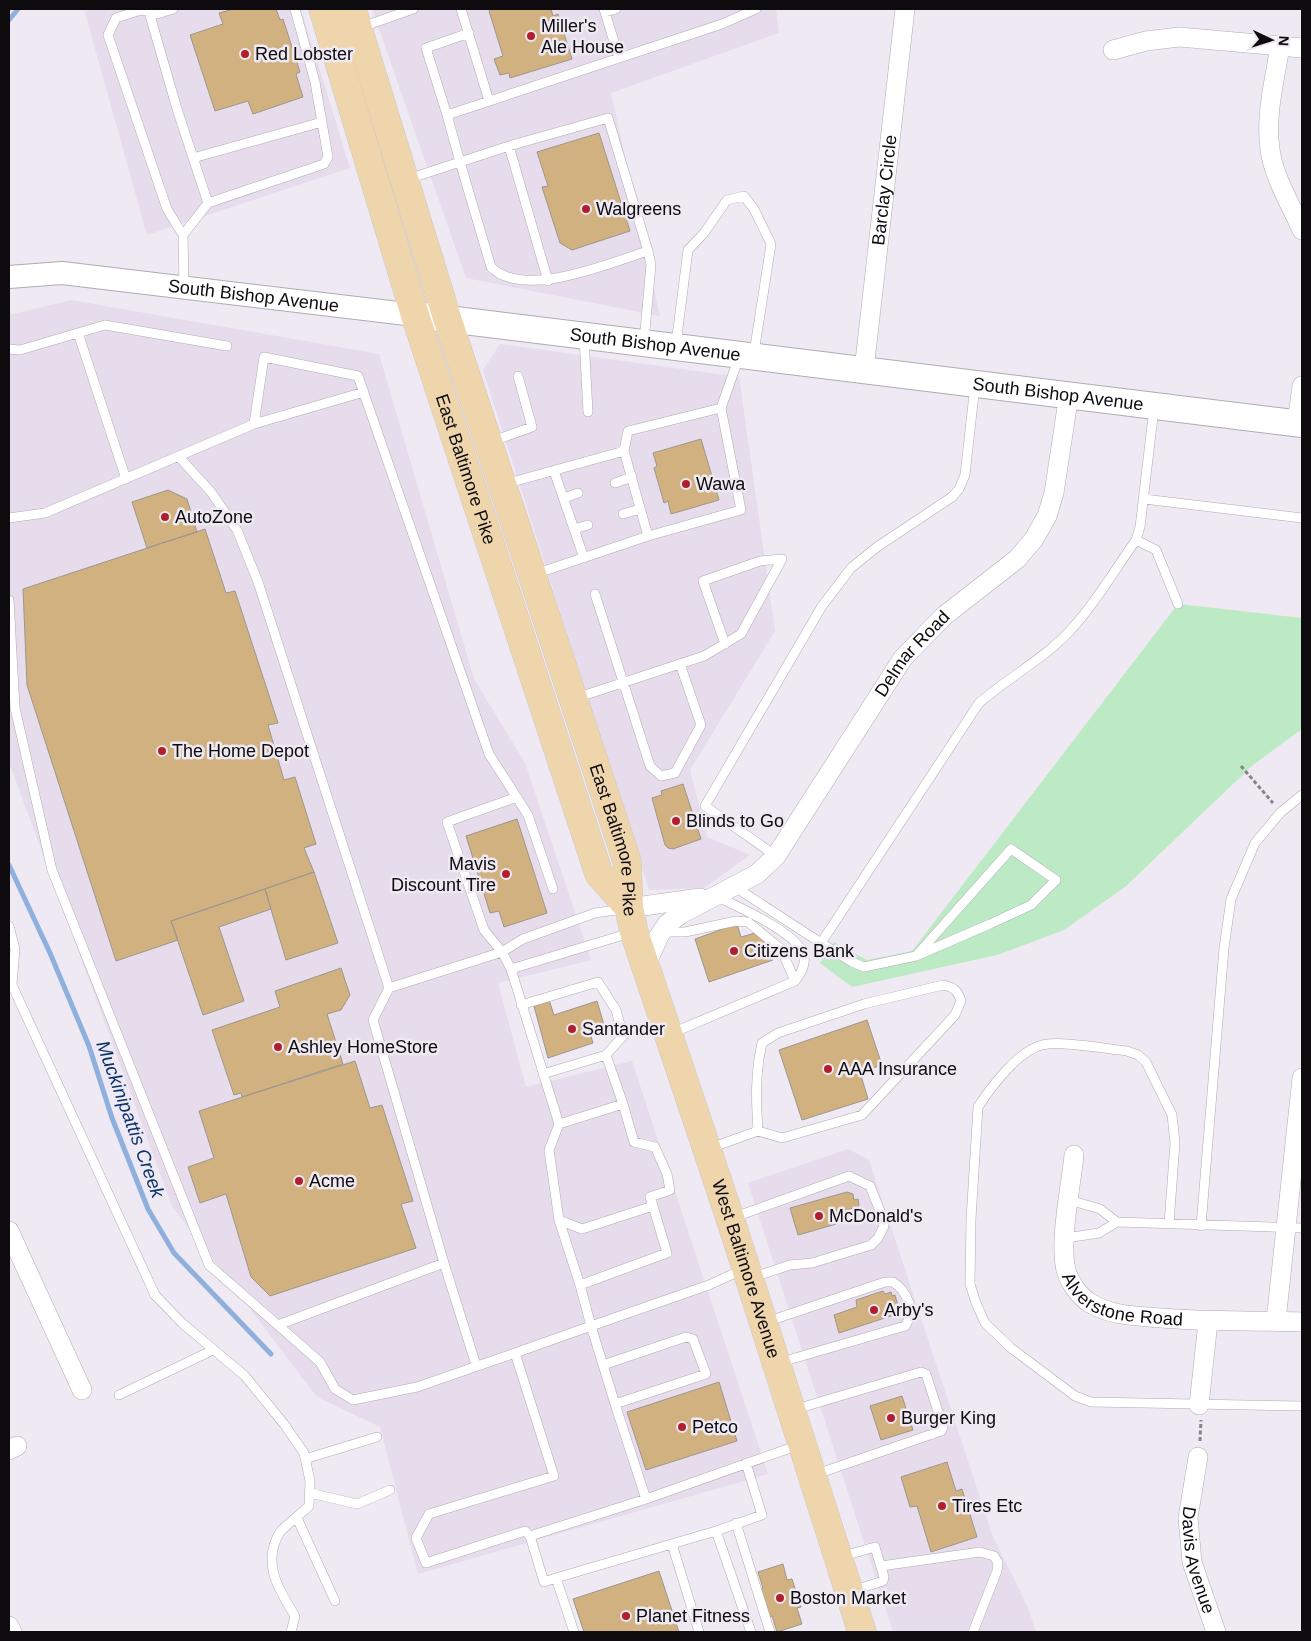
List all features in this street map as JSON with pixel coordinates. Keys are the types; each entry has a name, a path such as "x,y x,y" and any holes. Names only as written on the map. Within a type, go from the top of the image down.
{"main road":[{"name":"East Baltimore Pike","path":"323,9 415,315 599,874 631,920"},
{"name":"East Baltimore Pike","path":"355,19 447,318 627,861 631,920"},
{"name":"South Bishop Avenue","path":"415,315 1069,394 1300,424"},
{"path":"531,667 560,657"},
{"name":"West Baltimore Avenue","path":"631,920 730,1218 838,1558 853,1612"}],"street":[{"name":"Barclay Circle","path":"864,370 905,9"},
{"path":"1113,50 1146,40 1179,37 1302,48"},
{"path":"1280,46 1268,120 1270,150 1280,180 1302,230"},
{"name":"South Bishop Avenue","path":"9,278 62,273 184,286 415,315"},
{"path":"1300,424 1302,386"},
{"name":"Delmar Road","path":"646,967 662,932 668,924 681,914 757,874 776,856 903,658 944,616 1017,559 1034,538 1046,516 1054,493 1069,394"},
{"name":"Delmar Road","path":"631,920 716,896"},
{"path":"1276,1321 1294,1228 1302,1078"},
{"name":"Alverstone Road","path":"1074,1155 1066,1238 1067,1271 1076,1289 1089,1303 1110,1312 1132,1316 1208,1322 1302,1322"},
{"path":"9,1231 82,1390"},
{"path":"1199,1405 1208,1322"},
{"name":"Davis Avenue","path":"1198,1457 1188,1518 1192,1562 1216,1632"},
{"path":"9,1626 12,1632"}],"lane":[{"path":"173,9 157,14 141,10 116,18 108,35 167,209 183,235 184,286"},
{"path":"183,235 208,203 324,164 328,157 315,82 295,9"},
{"path":"355,19 413,9"},
{"path":"461,9 489,101"},
{"path":"616,9 604,10 619,58"},
{"path":"447,115 722,24 756,9"},
{"path":"149,12 208,203"},
{"path":"469,33 426,48 491,267 497,273 511,278 548,281 648,251"},
{"path":"406,180 510,146 608,118 648,251 650,265 644,342"},
{"path":"193,158 322,122"},
{"path":"510,146 548,281"},
{"path":"532,575 648,536 742,510 721,408 747,355 771,244 754,209 744,196 727,200 704,233 688,250 676,346"},
{"path":"9,348 20,350 105,325 227,346"},
{"path":"78,333 126,479"},
{"path":"584,335 588,412"},
{"path":"254,424 264,357 358,376 489,754 528,815 553,888"},
{"path":"488,443 532,427 518,376"},
{"path":"776,856 705,806 822,606 851,568 877,547 952,497 959,489 965,475 976,383"},
{"path":"9,518 46,513 254,424 364,392"},
{"path":"821,944 979,703 999,686 1038,659 1075,626 1136,540 1144,499 1154,405"},
{"path":"648,536 624,451 628,431 721,408"},
{"path":"502,485 624,451"},
{"path":"179,457 211,492 237,530 258,582 389,988 373,1020 476,1366"},
{"path":"554,471 584,558"},
{"path":"615,483 632,477"},
{"path":"564,498 578,493"},
{"path":"1144,499 1302,518"},
{"path":"623,514 640,509"},
{"path":"574,529 588,525"},
{"path":"1136,540 1156,550 1178,604"},
{"path":"573,699 704,656 725,644 741,634 782,559 760,561 703,581 725,644"},
{"path":"595,594 650,766 661,776 675,773 701,725 680,664"},
{"path":"9,600 15,708 52,870 210,1265 320,1362 335,1389 353,1400 418,1387 709,1285 747,1274 790,1265 812,1263 871,1245 878,1238 884,1226 870,1186 849,1176 730,1218"},
{"path":"1201,1226 1224,948 1231,899 1255,843 1281,812 1302,795"},
{"path":"517,797 447,822 484,930 502,952 511,970 559,1124 549,1150 559,1220 646,1499"},
{"path":"735,887 821,944 864,967 916,956 1031,905 1056,880 1011,849 916,956"},
{"path":"669,1034 795,982 803,968 804,954 797,942 742,908 716,896"},
{"path":"389,988 502,952 523,939 595,913 631,920"},
{"path":"511,970 631,920"},
{"path":"662,932 685,932 736,922 748,922 781,949 795,982"},
{"path":"9,926 15,949 12,985 155,1295 182,1323 245,1376 284,1424 304,1453 310,1481 309,1506 281,1532 272,1557 272,1571 281,1593 295,1616 291,1632"},
{"path":"521,1005 598,982 616,1010 623,1036 606,1055 543,1074"},
{"path":"707,1148 758,1131 782,1138 862,1115 955,1015 961,1001 958,992 951,987 943,985 864,1004 778,1033 762,1043 758,1063 756,1094 758,1131"},
{"path":"1169,1224 1175,1143 1172,1116 1146,1062 1138,1055 1127,1051 1042,1044 1017,1060 988,1092 978,1107 970,1228 970,1284 985,1323 1011,1348 1075,1396 1091,1402 1302,1406"},
{"path":"580,1285 667,1253 650,1197 670,1190 666,1174 655,1147 634,1142 606,1055"},
{"path":"559,1124 623,1104"},
{"path":"1069,1200 1100,1209 1117,1222"},
{"path":"559,1220 582,1230 653,1206"},
{"path":"1066,1238 1099,1233 1117,1222 1294,1228"},
{"path":"278,1325 444,1263"},
{"path":"763,1323 885,1282 893,1282 906,1294 910,1309 909,1320 905,1326 775,1363"},
{"path":"603,1365 686,1336 693,1339 706,1374 615,1404"},
{"path":"120,1395 214,1350"},
{"path":"515,1352 554,1476 429,1514 416,1538 426,1563 525,1531 530,1536 544,1582 672,1544 762,1515 746,1463"},
{"path":"790,1411 922,1372 926,1374 943,1426 941,1431 811,1476"},
{"path":"305,1459 377,1437"},
{"path":"530,1536 646,1499 801,1444"},
{"path":"310,1493 357,1504 390,1490"},
{"path":"297,1518 335,1601"},
{"path":"736,1524 770,1632"},
{"path":"716,1530 751,1632"},
{"path":"672,1544 699,1632"},
{"path":"838,1558 875,1547 881,1566 883,1580 853,1612"},
{"path":"881,1566 980,1552 994,1556 998,1563 997,1570 973,1632"},
{"path":"556,1578 574,1632"}],"path":[{"path":"1241,766 1281,812"}],"shaded area":[{"path":"84,9 301,9 350,168 147,235"},
{"path":"372,9 776,9 779,33 611,93 660,316 466,278"},
{"path":"71,300 379,354 474,679 525,763 591,960 498,983 526,1087 632,1061 768,1474 418,1574 380,1427 317,1397 172,1206 9,762 9,315"},
{"path":"500,344 739,377 775,631 690,770 707,837 750,855 704,888 649,890 483,370"},
{"path":"848,1149 869,1160 992,1534 1028,1608 1036,1632 893,1632 748,1183"}],"green space":[{"path":"1178,604 1302,618 1302,729 1253,765 1125,887 1064,930 997,955 852,987 820,963 834,942 867,960 912,951"}],"building":[{"name":"Red Lobster","path":"233,9 276,9 280,20 283,19 300,72 296,74 303,97 253,114 248,101 215,111 190,35 223,24 219,13"},
{"name":"Miller's Ale House","path":"491,9 551,9 553,16 558,14 572,59 510,78 509,73 500,75 494,59 503,56 489,11"},
{"name":"Walgreens","path":"599,133 630,231 572,250 560,243 542,187 548,186 537,152"},
{"name":"Wawa","path":"701,439 719,500 671,514 668,501 664,503 654,468 657,466 653,453"},
{"name":"AutoZone","path":"168,490 187,499 197,532 147,548 132,502"},
{"name":"The Home Depot","path":"205,529 226,593 235,591 278,723 268,725 284,780 295,777 316,844 304,848 314,872 171,921 178,940 116,961 27,685 23,589"},
{"name":"Blinds to Go","path":"683,784 701,839 673,849 665,845 652,798 662,795 661,791"},
{"name":"Mavis Discount Tire","path":"517,819 547,913 504,927 499,911 490,913 466,836"},
{"path":"314,872 338,943 286,960 265,889"},
{"path":"265,889 271,909 219,927 244,1001 203,1015 171,921"},
{"name":"Citizens Bank","path":"737,924 741,937 755,933 767,941 773,960 709,982 695,939"},
{"name":"Ashley HomeStore","path":"341,968 350,995 341,1010 327,1014 343,1064 242,1097 241,1093 234,1095 212,1030 280,1007 275,991"},
{"name":"Santander","path":"549,1000 554,1015 597,1001 605,1028 590,1033 593,1043 548,1058 534,1006"},
{"name":"AAA Insurance","path":"867,1020 882,1065 860,1072 868,1099 802,1120 779,1050"},
{"name":"Acme","path":"355,1061 370,1108 382,1105 413,1201 401,1204 416,1248 270,1296 251,1277 226,1194 200,1203 188,1167 214,1158 199,1111"},
{"name":"McDonald's","path":"847,1192 853,1194 854,1200 858,1199 859,1206 844,1211 847,1221 798,1235 790,1208"},
{"name":"Arby's","path":"883,1291 885,1294 891,1292 892,1296 895,1295 900,1313 839,1333 834,1315 857,1307 856,1300"},
{"name":"Petco","path":"719,1382 737,1441 646,1470 627,1412"},
{"name":"Burger King","path":"902,1396 913,1430 881,1440 870,1406"},
{"name":"Tires Etc","path":"947,1462 956,1491 962,1489 977,1537 931,1552 917,1506 910,1507 901,1477"},
{"name":"Boston Market","path":"783,1564 787,1580 792,1579 801,1607 797,1608 802,1624 777,1632 772,1616 769,1617 760,1589 763,1588 758,1572"},
{"name":"Planet Fitness","path":"659,1571 679,1632 584,1632 573,1599"}],"waterway":[{"name":"Muckinipattis Creek","path":"9,20 18,9"},
{"name":"Muckinipattis Creek","path":"9,865 50,953 89,1046 112,1118 148,1209 174,1253 271,1354"}],"place":[{"name":"Miller's Ale House","path":"531,36"},
{"name":"Red Lobster","path":"245,54"},
{"name":"Walgreens","path":"586,209"},
{"name":"Wawa","path":"686,484"},
{"name":"AutoZone","path":"165,517"},
{"name":"The Home Depot","path":"162,751"},
{"name":"Blinds to Go","path":"676,821"},
{"name":"Mavis Discount Tire","path":"506,874"},
{"name":"Citizens Bank","path":"734,951"},
{"name":"Santander","path":"572,1029"},
{"name":"Ashley HomeStore","path":"278,1047"},
{"name":"AAA Insurance","path":"828,1069"},
{"name":"Acme","path":"299,1181"},
{"name":"McDonald's","path":"819,1216"},
{"name":"Arby's","path":"874,1310"},
{"name":"Burger King","path":"891,1418"},
{"name":"Petco","path":"682,1427"},
{"name":"Tires Etc","path":"942,1506"},
{"name":"Boston Market","path":"780,1598"},
{"name":"Planet Fitness","path":"626,1616"}]}
